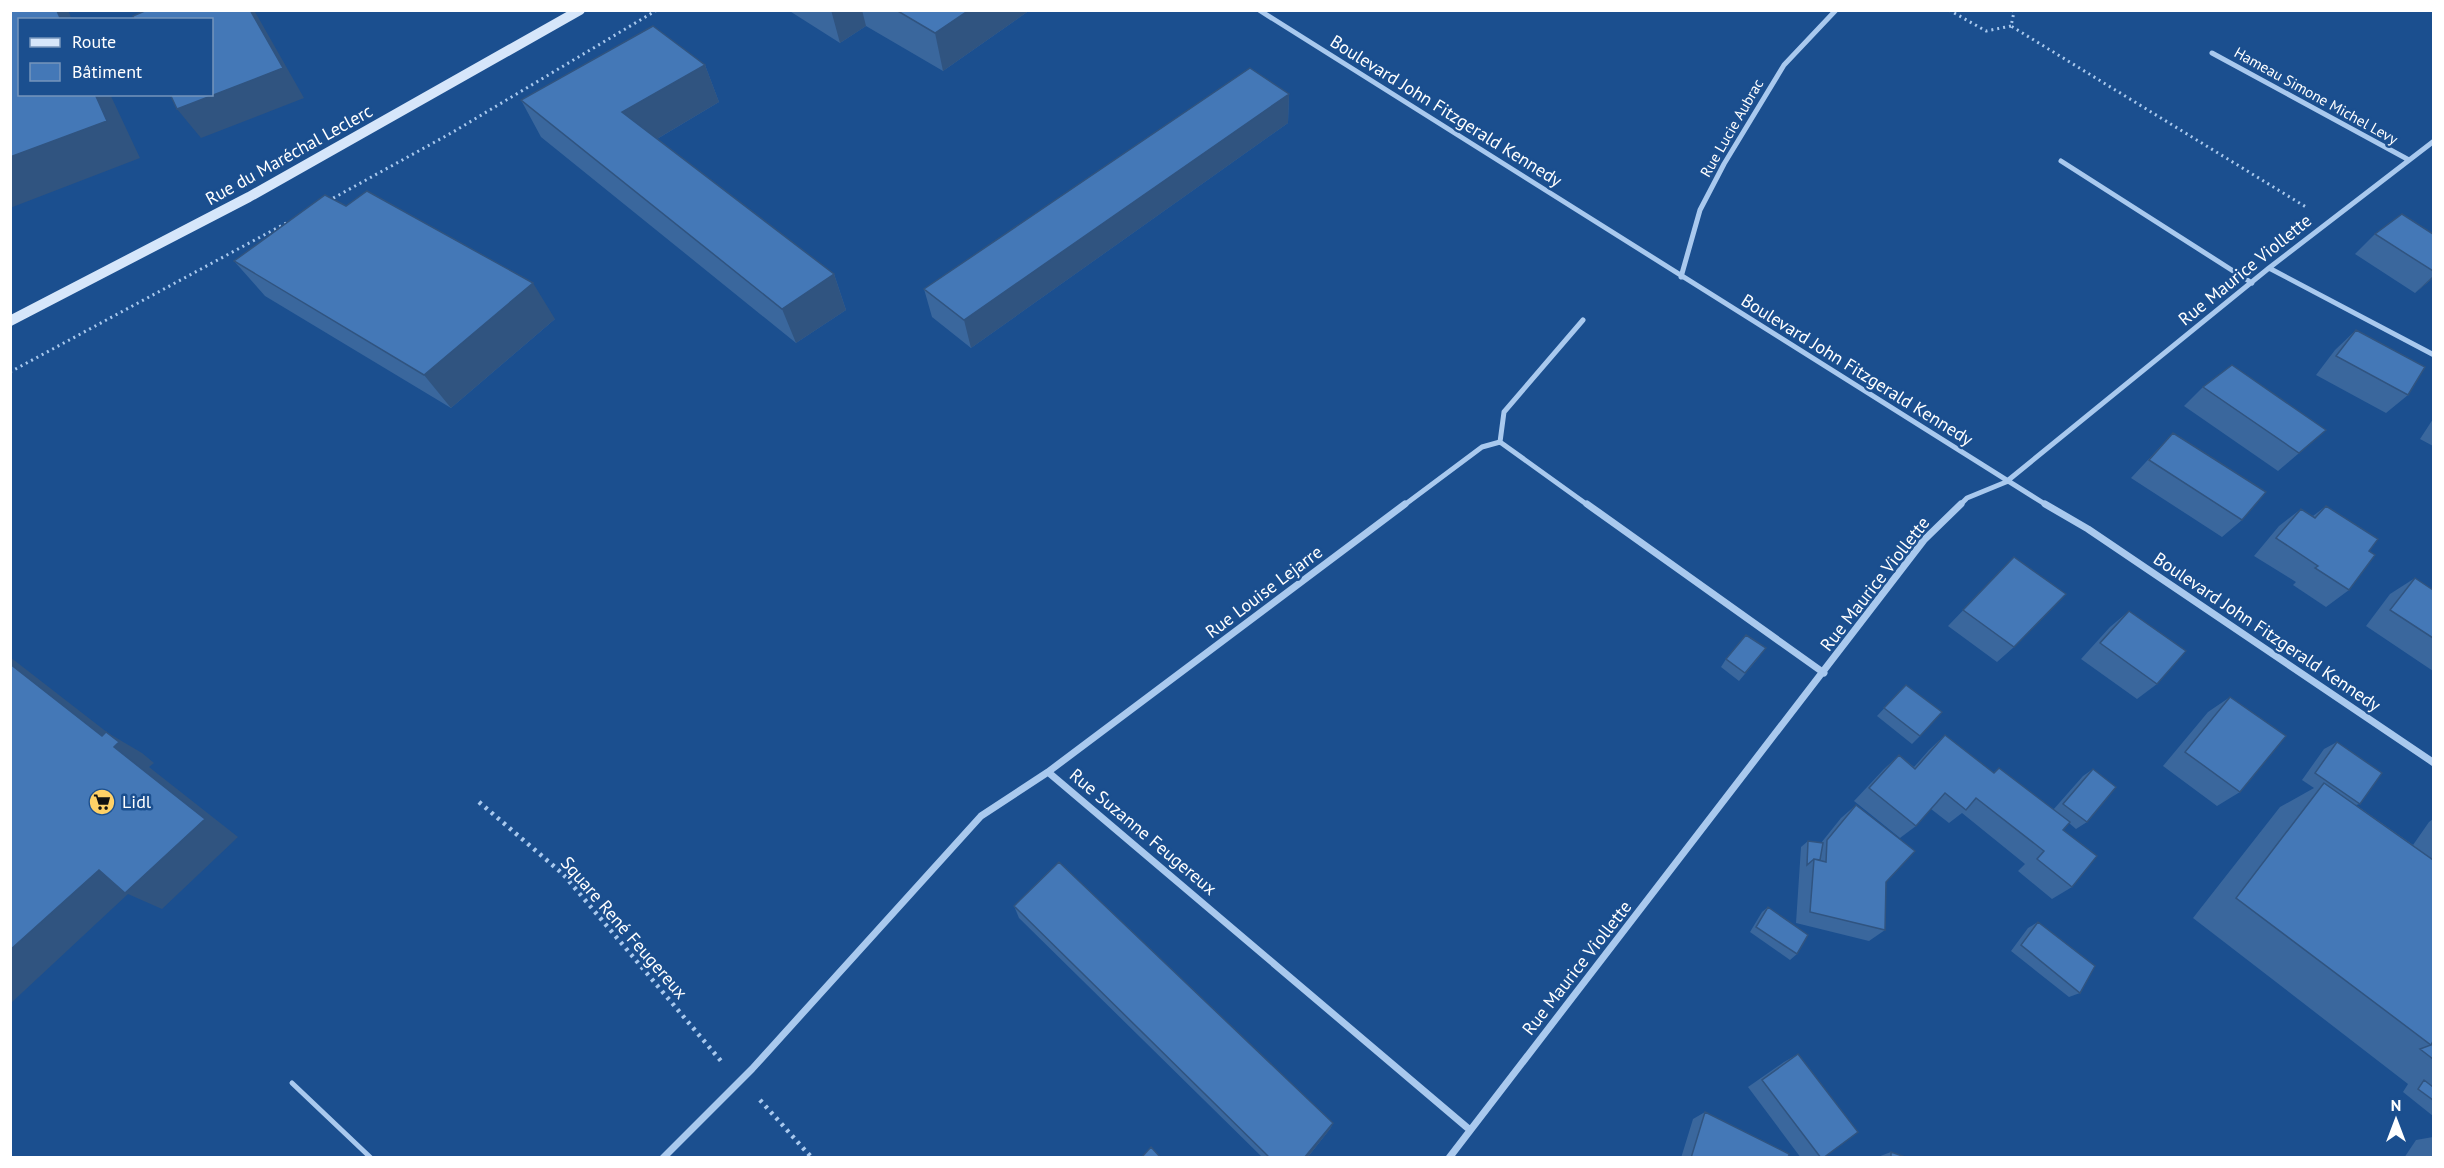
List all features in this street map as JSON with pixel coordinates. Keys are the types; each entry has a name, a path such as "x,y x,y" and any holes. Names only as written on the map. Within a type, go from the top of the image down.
{"main road":[{"name":"Rue du Maréchal Leclerc","path":"10,321 249,197 580,10"}],"street":[{"name":"Boulevard John Fitzgerald Kennedy","path":"1259,10 2006,482 2088,529 2433,763"},
{"name":"Rue Lucie Aubrac","path":"1681,277 1700,210 1724,164 1784,65 1836,10"},
{"name":"Hameau Simone Michel Levy","path":"2212,53 2409,160"},
{"name":"Rue Maurice Viollette","path":"1449,1158 1824,673 1923,540 1967,498 2006,482 2269,268 2433,141"},
{"path":"2061,161 2252,283"},
{"path":"2269,268 2433,355"},
{"path":"1582,320 1504,412 1500,442 1824,673"},
{"name":"Rue Louise Lejarre","path":"1048,772 1482,447 1500,442"},
{"name":"Rue Suzanne Feugereux","path":"663,1158 739,1082 981,816 1048,772 1470,1130"}],"lane":[{"path":"292,1083 371,1158"}],"path":[{"path":"322,204 379,175 547,78 657,10"},
{"path":"1949,10 1986,31 2011,26 2329,222"},
{"path":"2011,26 2014,12 2012,10"},
{"path":"10,372 293,219"},
{"name":"Square René Feugereux","path":"479,802 563,874 739,1082 771,1110 812,1158"}],"building":[{"path":"10,10 57,11 60,18 18,18 18,96 96,96 107,121 10,157"},
{"path":"147,10 250,10 283,68 213,95 213,18 134,18 133,16"},
{"path":"896,10 969,10 935,33"},
{"path":"653,26 705,65 622,112 834,274 782,309 521,100"},
{"path":"1250,68 1289,94 964,320 924,289"},
{"path":"171,96 211,96 177,109"},
{"path":"367,191 533,283 424,375 234,261 325,195 346,206"},
{"path":"2402,214 2433,234 2433,271 2375,234"},
{"path":"2356,330 2425,367 2408,395 2336,356"},
{"path":"2232,365 2326,430 2299,453 2203,387"},
{"path":"2173,433 2266,492 2242,520 2149,460"},
{"path":"2326,506 2378,539 2369,551 2375,555 2349,590 2315,568 2318,566 2276,538 2301,509 2315,518"},
{"path":"2014,557 2066,594 2014,647 1963,610"},
{"path":"2415,578 2433,590 2433,638 2390,610"},
{"path":"2129,611 2186,651 2157,684 2100,643"},
{"path":"1746,635 1766,648 1745,673 1726,659"},
{"name":"Lidl","path":"10,664 102,736 106,732 119,742 114,747 205,819 125,893 99,870 10,950"},
{"path":"1906,685 1942,712 1920,736 1884,708"},
{"path":"2230,697 2286,736 2240,792 2185,752"},
{"path":"1945,735 1994,773 1999,768 2070,822 2063,830 2097,856 2072,887 2037,859 2044,851 1976,798 1966,810 1945,793 1916,826 1869,788 1899,755 1915,769"},
{"path":"2337,742 2382,773 2360,804 2315,773"},
{"path":"2093,769 2116,787 2087,822 2063,804"},
{"path":"2324,783 2433,860 2433,1041 2431,1045 2236,898"},
{"path":"1856,805 1915,851 1886,882 1885,930 1810,912 1814,859 1826,862 1827,840"},
{"path":"1808,841 1823,843 1820,860 1814,859 1807,865"},
{"path":"1059,862 1333,1123 1304,1158 1270,1158 1014,906"},
{"path":"1768,907 1808,935 1797,954 1756,927"},
{"path":"2038,922 2095,966 2080,993 2021,945"},
{"path":"2433,1041 2433,1059 2420,1049 2431,1045"},
{"path":"1798,1054 1858,1132 1823,1158 1762,1080"},
{"path":"2424,1080 2433,1087 2433,1100 2418,1089"},
{"path":"1705,1112 1789,1154 1788,1158 1691,1158"},
{"path":"1151,1147 1161,1158 1141,1158"},
{"path":"1891,1152 1908,1158 1891,1158"}],"place":[{"name":"Lidl","path":"102,802"}]}
